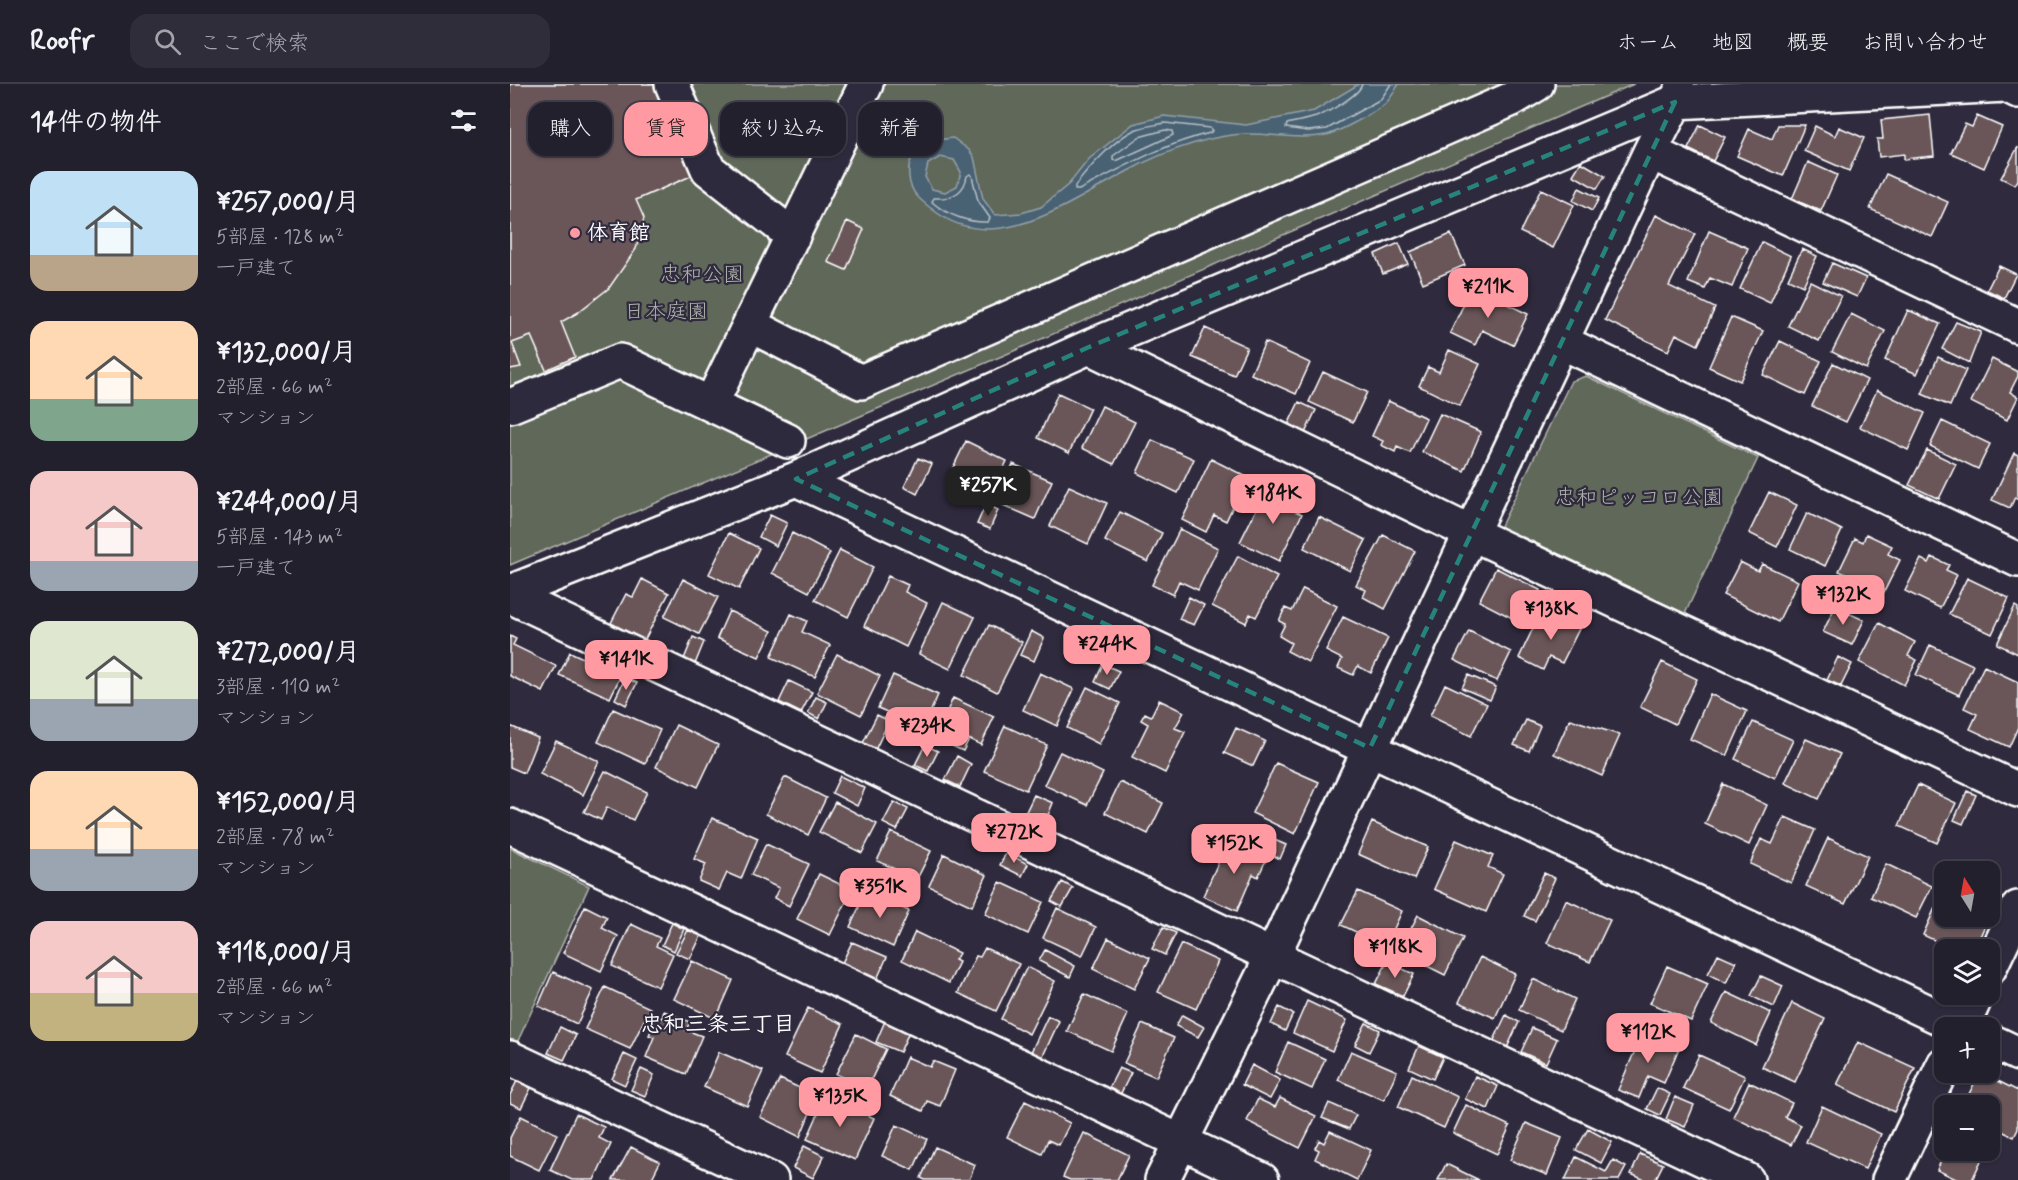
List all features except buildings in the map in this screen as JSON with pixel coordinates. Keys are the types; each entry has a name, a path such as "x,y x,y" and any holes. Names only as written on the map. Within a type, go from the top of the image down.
{"street":[{"path":"672,84 708,169 793,236"},
{"path":"711,404 866,84"},
{"path":"750,325 861,382 1512,99 1537,84"},
{"path":"510,594 796,479 1089,347 1680,93 2006,85 2018,91"},
{"path":"1162,1180 1273,955 1650,152 1680,93"},
{"path":"1650,152 2018,326"},
{"path":"1562,342 2018,560"},
{"path":"1089,347 1471,533 2018,790"},
{"path":"510,406 620,361 788,441"},
{"path":"796,479 1941,1017"},
{"path":"510,594 1747,1180"},
{"path":"510,826 1262,1180"},
{"path":"2000,946 2018,908"},
{"path":"2000,1045 2018,1054"},
{"path":"510,1058 771,1180"},
{"path":"1889,1180 1935,1083"}],"highlighted area":[{"path":"1675,102 1370,748 796,479 1089,347"}],"green space":[{"name":"忠和公園","path":"510,84 1634,84 1002,356 510,565"},
{"name":"忠和ピッコロ公園","path":"1586,376 1758,458 1684,616 1500,528 1571,381"},
{"path":"510,848 589,886 517,1043 510,1040"}],"water":[{"path":"1359,84 1399,84 1382,107 1326,135 1307,137 1242,134 1195,143 1144,163 1057,210 1006,227 981,229 956,223 924,203 914,192 909,177 913,156 942,156 942,140 953,138 969,150 974,157 983,199 995,215 1021,213 1041,207 1069,184 1089,159 1133,124 1164,116 1246,125 1314,111","holes":["940,157 954,160 961,172 957,186 945,192 932,189 925,177 928,164"]}],"place":[{"name":"体育館","path":"575,233"}],"district":[{"name":"忠和三条三丁目","path":"718,1025"}],"park label":[{"name":"日本庭園","path":"666,312"}]}
